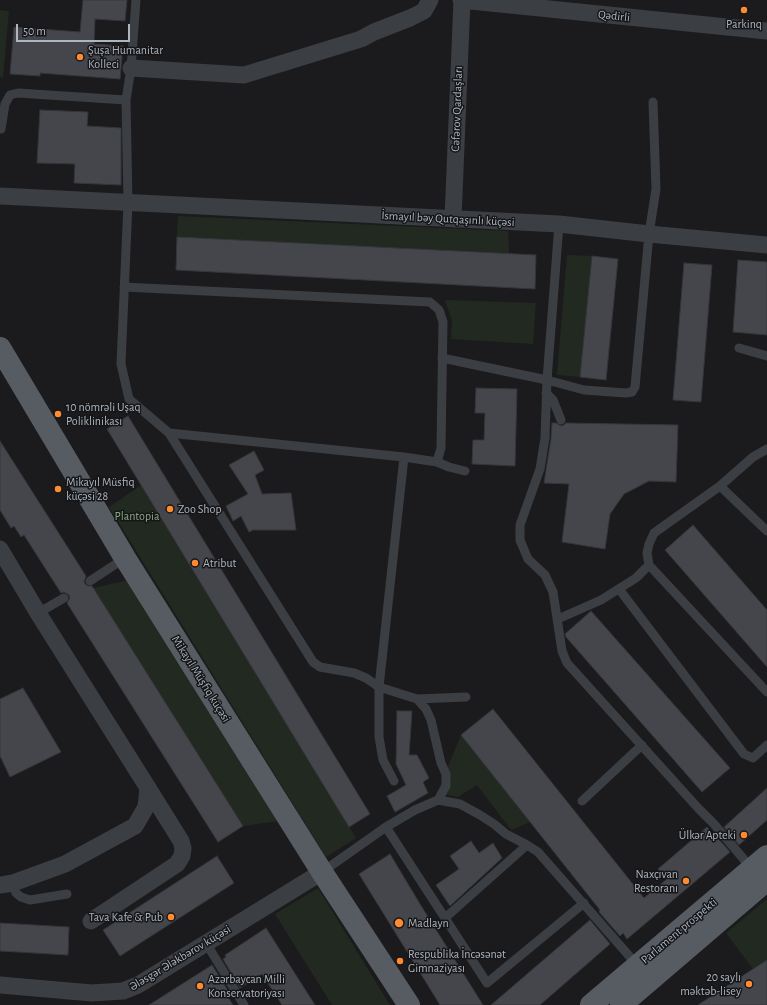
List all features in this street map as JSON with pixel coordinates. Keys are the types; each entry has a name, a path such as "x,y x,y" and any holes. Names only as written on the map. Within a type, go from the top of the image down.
{"main road":[{"name":"Mikayıl Müşfiq küçəsi","path":"0,348 124,558 322,872 409,1005"},
{"name":"Parlament prospekti","path":"591,1005 638,966 762,869"},
{"name":"Parlament prospekti","path":"626,1003 762,869"}],"street":[{"path":"131,68 244,76 362,39 374,32 424,11 430,0"},
{"name":"Qədirli","path":"461,0 767,31"},
{"name":"Cəfərov Qardaşları","path":"453,219 461,0"},
{"name":"İsmayıl bəy Qutqaşınlı küçəsi","path":"0,196 559,224 767,245"},
{"path":"0,549 38,613 181,841 183,848 182,856 177,864 91,921"},
{"path":"6,884 65,864 135,826 146,807 148,788"},
{"name":"Ələsgər Ələkbərov küçəsi","path":"0,985 92,993 123,991 138,986 322,872"}],"lane":[{"path":"136,0 131,68 126,100 128,203 121,364 129,399 169,433 313,662 320,667 354,673 366,678 379,687 417,699 466,697"},
{"path":"1,129 5,104 10,95 18,93 126,100"},
{"path":"442,358 547,380 584,390 626,393 632,392 635,387 650,234 656,189 653,102"},
{"path":"559,224 546,393 545,438 540,469 520,525 520,540 528,559 545,575 553,592 562,652 567,663 698,808 762,869"},
{"path":"124,287 430,302 439,310 443,322 441,448 437,462"},
{"path":"739,348 767,356"},
{"path":"546,393 553,400 561,420"},
{"path":"169,433 404,457 437,462 449,468 465,471"},
{"path":"767,449 753,457 720,486 654,533 649,544 647,554 649,565 767,692"},
{"path":"394,781 383,760 379,738 379,687 404,457"},
{"path":"720,486 767,531"},
{"path":"90,582 124,558"},
{"path":"558,619 600,600 619,589 636,578 649,565"},
{"path":"619,589 744,754 753,758 767,745"},
{"path":"38,613 64,598"},
{"path":"417,699 426,709 431,720 441,763 446,774 446,786 438,800"},
{"path":"582,801 642,745"},
{"path":"322,872 415,810 438,800 460,804 480,815 506,834 527,844 538,852 638,966"},
{"path":"386,828 487,983 584,903"},
{"path":"445,918 527,844"},
{"path":"6,884 21,897 30,900 68,894"},
{"path":"206,943 244,1005"}],"green space":[{"path":"0,10 9,11 3,78 0,77"},
{"path":"178,216 508,231 509,254 177,237"},
{"path":"567,255 592,256 580,377 557,375"},
{"path":"445,300 536,303 533,344 451,339 452,321"},
{"name":"Plantopia","path":"141,485 356,838 326,857 109,507"},
{"path":"129,580 278,821 243,826 93,588"},
{"path":"461,735 530,822 511,830 477,785 458,797 437,793"},
{"path":"318,888 390,1005 332,1005 275,914"},
{"path":"767,899 767,960 753,969 726,933"}],"building":[{"path":"83,0 127,0 125,21 95,19 94,44 123,46 120,79 40,73 40,76 10,74 14,27 80,32"},
{"path":"40,110 88,112 87,126 121,128 121,185 74,183 75,164 37,163"},
{"path":"177,237 536,255 535,289 176,270"},
{"path":"592,256 618,259 606,380 580,377"},
{"path":"738,260 767,262 767,335 733,332"},
{"path":"684,263 712,265 701,402 673,400"},
{"path":"476,388 517,389 515,466 472,464 473,440 484,440 485,413 475,413"},
{"path":"128,416 370,814 349,827 107,429"},
{"path":"552,423 556,423 561,426 566,423 678,425 676,482 649,481 624,494 610,514 605,549 562,542 569,484 544,483"},
{"path":"0,441 86,576 84,581 85,584 92,586 243,826 218,842 67,603 70,598 69,595 64,592 61,593 24,535 21,537 14,526 11,528 0,510"},
{"path":"254,451 264,470 255,475 262,494 291,493 296,530 253,530 249,532 241,516 233,521 226,506 248,494 229,465"},
{"path":"693,525 767,610 767,667 665,550"},
{"path":"591,611 730,768 702,792 566,637 565,634"},
{"path":"23,688 61,752 10,777 0,756 0,699"},
{"path":"493,709 644,898 667,879 658,869 707,827 730,852 627,939 623,933 620,936 599,912 600,910 461,735"},
{"path":"397,711 412,711 409,755 417,755 429,778 423,782 428,793 395,812 387,796 406,785 396,764"},
{"path":"767,788 767,820 739,845 724,827"},
{"path":"471,841 479,853 493,843 502,858 450,906 436,885 459,869 450,856"},
{"path":"390,854 483,1005 440,1005 359,874"},
{"path":"217,856 234,883 120,956 103,930"},
{"path":"590,920 610,944 540,1005 491,1005"},
{"path":"0,923 69,927 68,955 0,951"},
{"path":"266,928 315,1005 282,1005 262,974 240,988 223,959 226,957 225,955"},
{"name":"20 saylı məktəb-lisey","path":"767,960 767,1005 698,1005 753,969"},
{"name":"Azərbaycan Milli Konservatoriyası","path":"212,965 230,994 227,996 233,1005 149,1005"}],"place":[{"name":"Parkinq","path":"744,10"},
{"name":"Şuşa Humanitar Kolleci","path":"80,57"},
{"name":"10 nömrəli Uşaq Poliklinikası","path":"58,414"},
{"name":"Mikayıl Müsfiq küçəsi 28","path":"58,489"},
{"name":"Zoo Shop","path":"170,509"},
{"name":"Atribut","path":"195,563"},
{"name":"Ülkər Apteki","path":"744,835"},
{"name":"Naxçıvan Restoranı","path":"686,881"},
{"name":"Tava Kafe & Pub","path":"171,917"},
{"name":"Madlayn","path":"399,923"},
{"name":"Respublika İncəsənət Gimnaziyası","path":"400,961"},
{"name":"20 saylı məktəb-lisey","path":"749,984"},
{"name":"Azərbaycan Milli Konservatoriyası","path":"200,986"}]}
